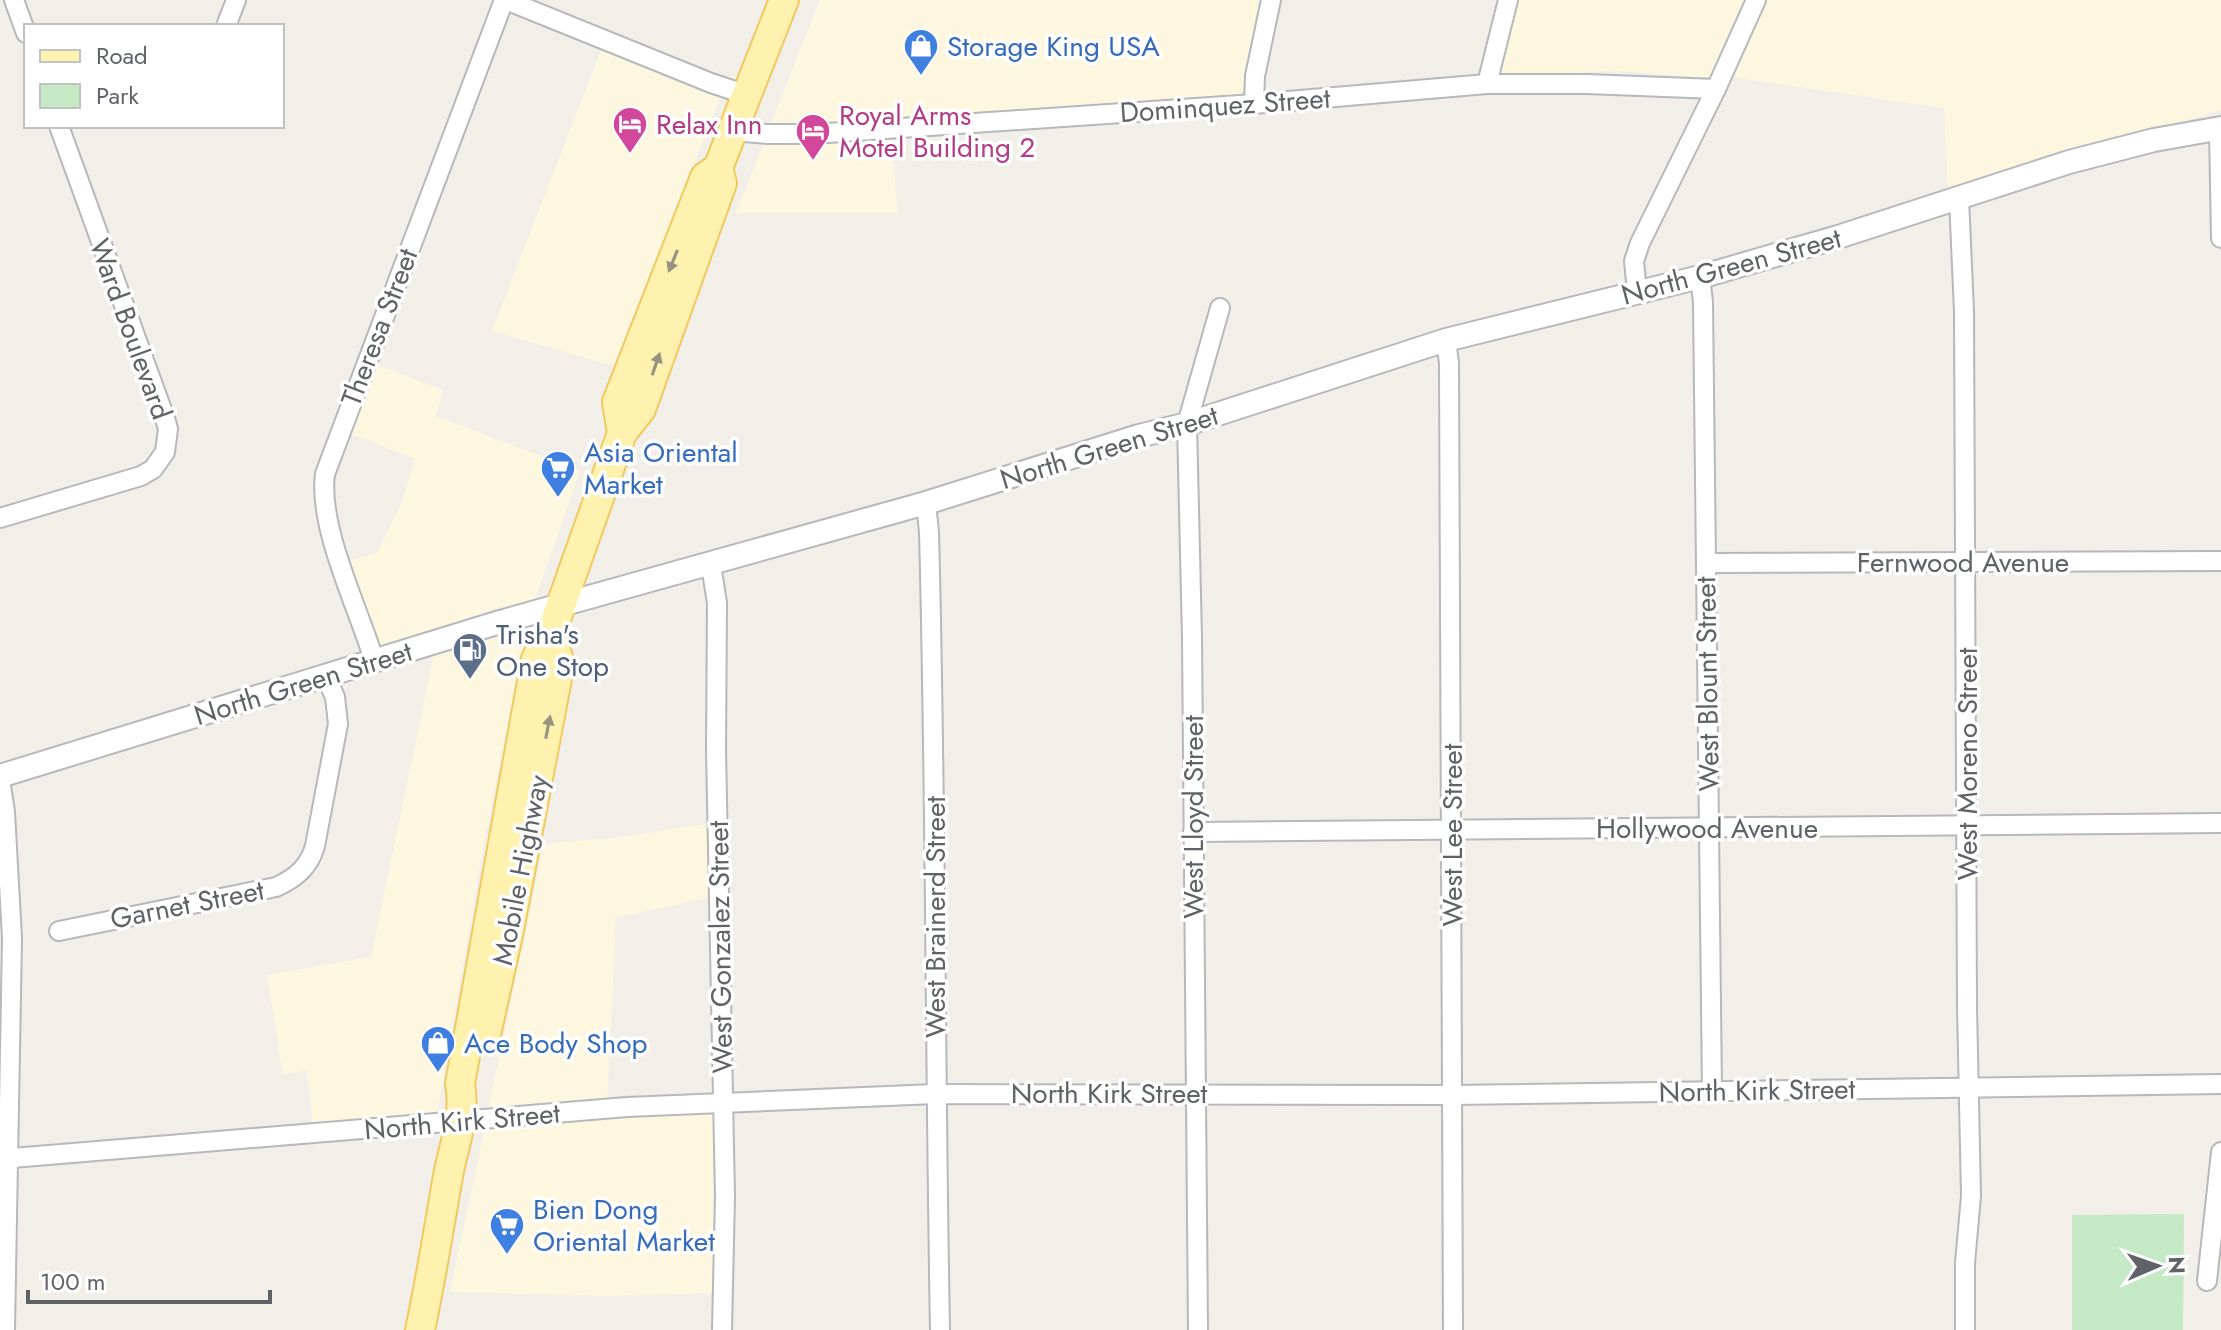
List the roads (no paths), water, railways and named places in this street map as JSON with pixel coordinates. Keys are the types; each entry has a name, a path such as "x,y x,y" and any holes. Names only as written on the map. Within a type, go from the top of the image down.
{"main road":[{"name":"Mobile Highway","path":"420,1330 462,1112 474,1086 508,935 560,663 550,635 622,433 641,409 722,183 718,168 784,0"}],"street":[{"path":"14,0 24,28"},
{"path":"227,24 236,0"},
{"path":"505,0 747,95"},
{"name":"Theresa Street","path":"374,660 328,525 324,502 325,474 505,0"},
{"path":"1254,104 1255,76 1271,0"},
{"path":"1487,84 1508,0"},
{"path":"1637,292 1634,261 1640,243 1756,0"},
{"name":"Dominquez Street","path":"733,131 794,135 1254,104 1487,84 1716,89"},
{"name":"Ward Boulevard","path":"0,518 141,476 160,461 168,441 165,418 60,128"},
{"path":"2220,128 2221,238"},
{"name":"North Green Street","path":"0,778 500,622 711,565 1187,424 1446,340 1700,277 1838,237 2069,162 2154,140 2220,128"},
{"name":"West Moreno Street","path":"1959,198 1964,312 1971,1196 1965,1263 1965,1330"},
{"name":"West Blount Street","path":"1700,277 1703,302 1712,1092"},
{"name":"West Lloyd Street","path":"1198,1330 1187,424 1220,308"},
{"name":"West Lee Street","path":"1446,340 1449,363 1453,1330"},
{"name":"West Brainerd Street","path":"926,503 935,754 935,1094 940,1330"},
{"name":"Fernwood Avenue","path":"1706,563 2221,561"},
{"name":"West Gonzalez Street","path":"711,565 717,603 716,750 725,1196 722,1330"},
{"name":"Garnet Street","path":"59,931 276,887 302,871 315,846 338,724 335,697 326,677"},
{"path":"0,778 12,909 4,1159 5,1330"},
{"name":"Hollywood Avenue","path":"1193,832 2221,823"},
{"name":"North Kirk Street","path":"4,1159 462,1112 935,1094 1453,1095 2221,1084"},
{"path":"2207,1281 2221,1152"}],"place":[{"name":"Storage King USA","path":"921,77"},
{"name":"Relax Inn","path":"630,155"},
{"name":"Royal Arms Motel Building 2","path":"813,162"},
{"name":"Asia Oriental Market","path":"558,499"},
{"name":"Trisha's One Stop","path":"470,681"},
{"name":"Ace Body Shop","path":"438,1074"},
{"name":"Bien Dong Oriental Market","path":"507,1256"}]}
